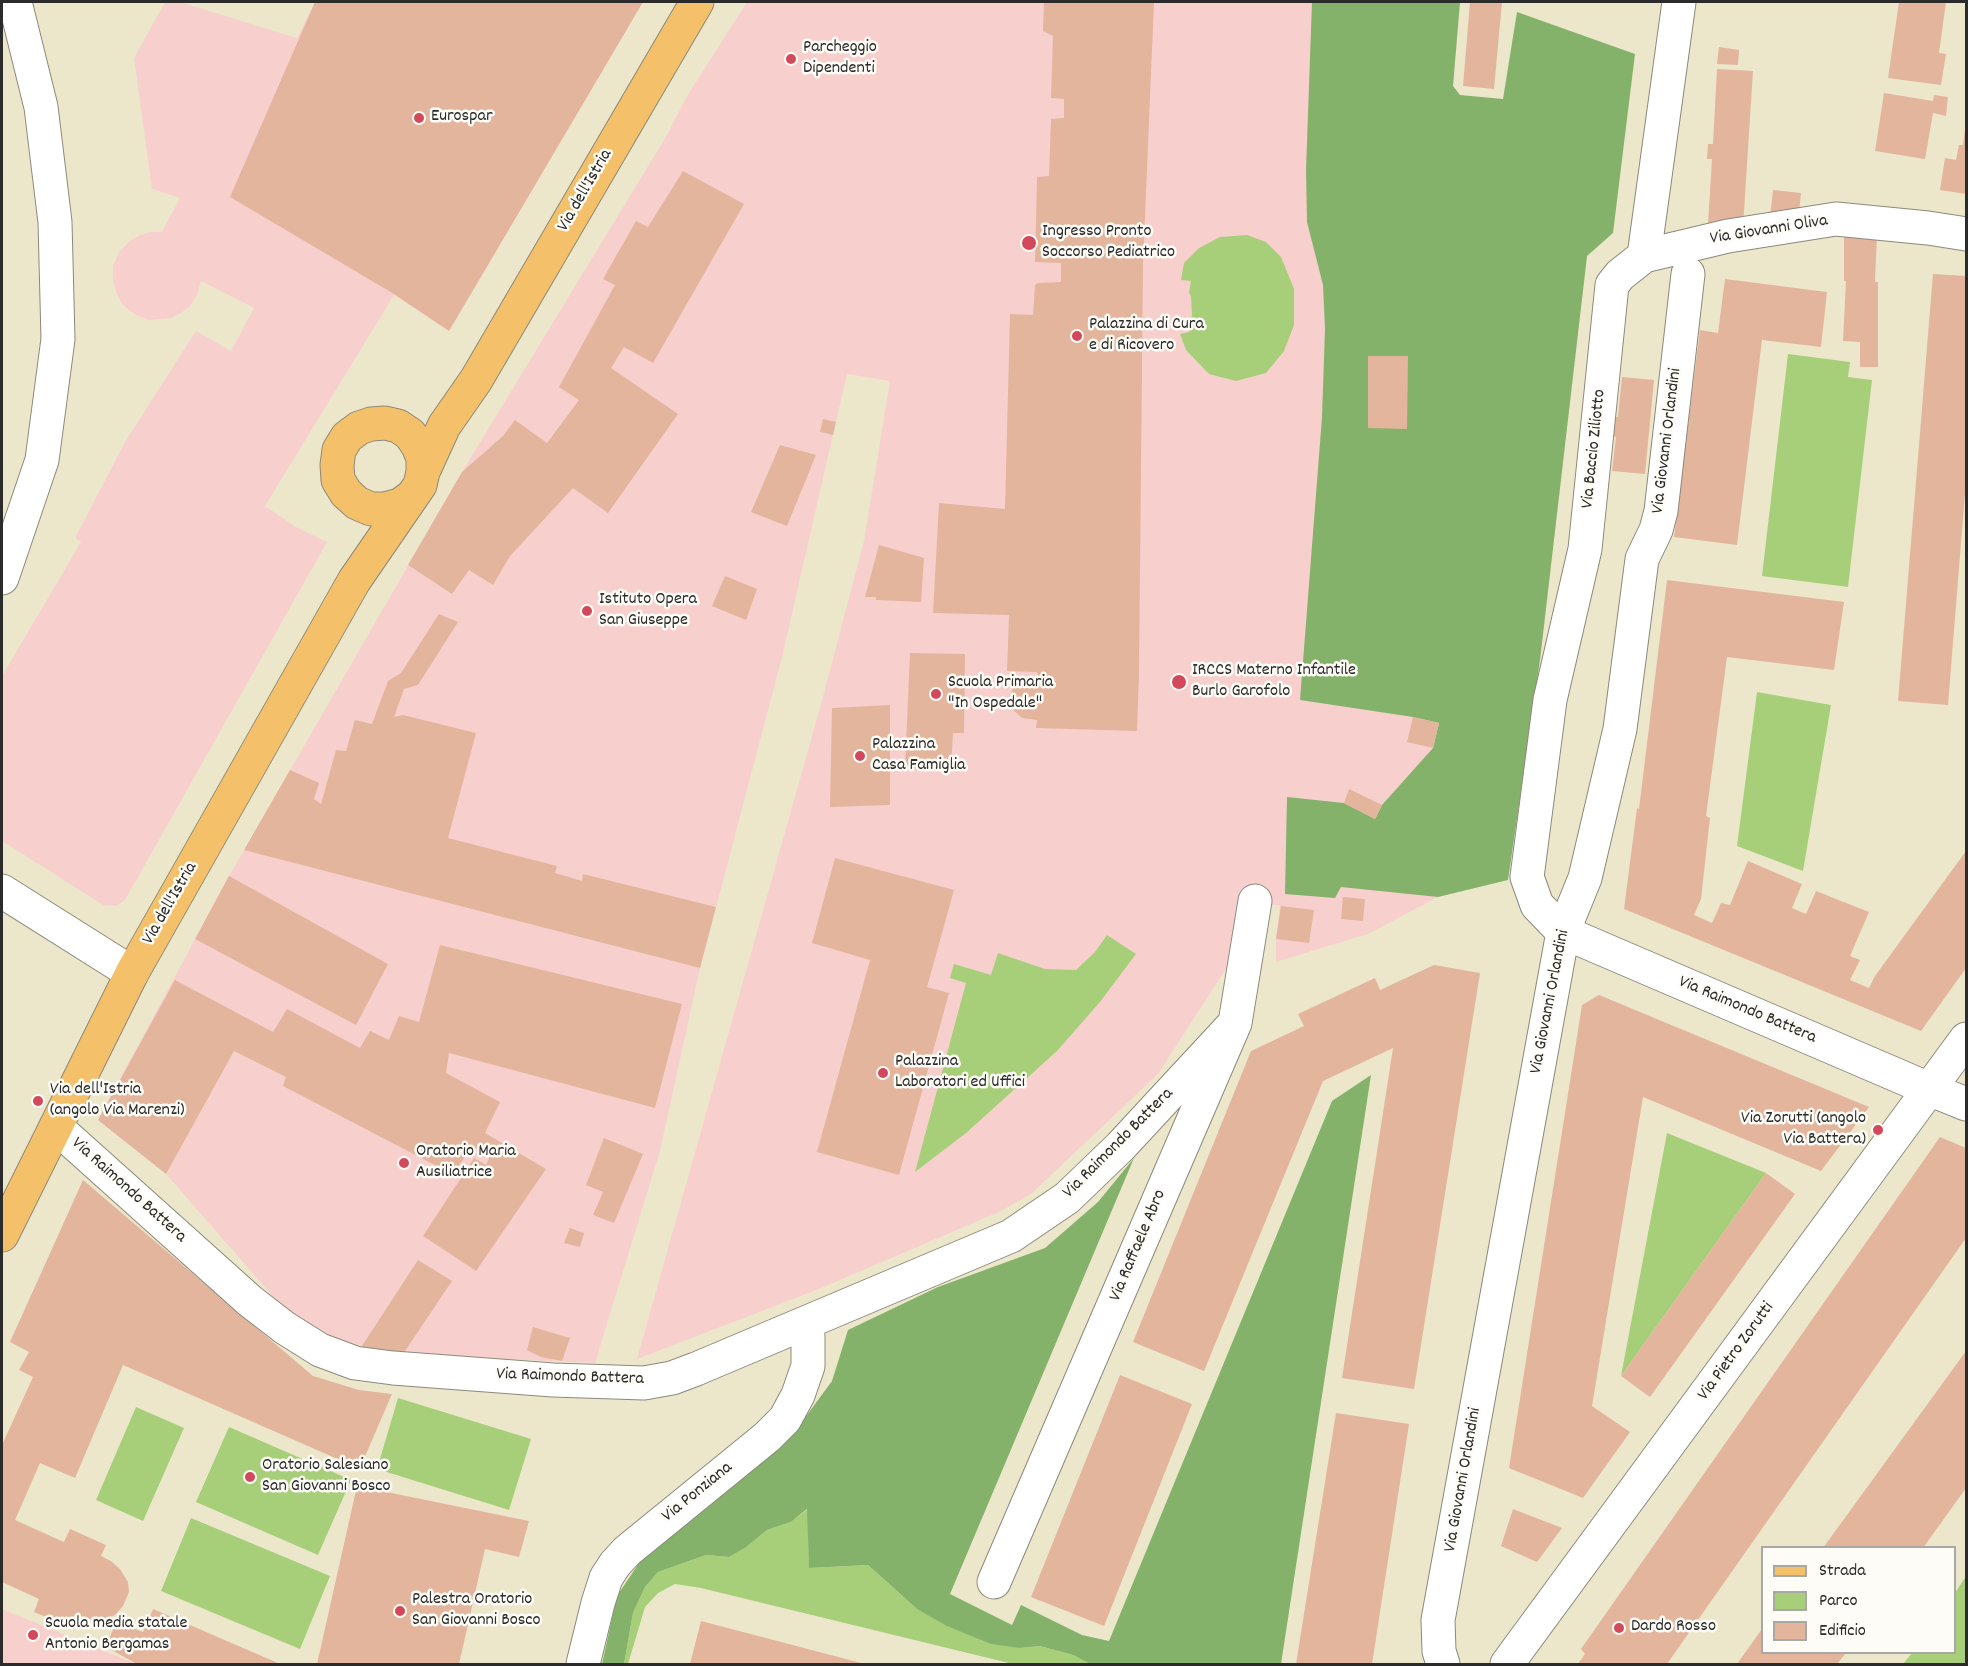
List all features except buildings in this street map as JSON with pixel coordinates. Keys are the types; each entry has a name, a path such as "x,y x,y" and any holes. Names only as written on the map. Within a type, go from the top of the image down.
{"main road":[{"name":"Via dell'Istria","path":"2,1234 132,973 354,580 417,484 444,426 476,380 697,2"},
{"name":"Via dell'Istria","path":"354,580 360,552 361,528 357,503 346,493 338,480 339,450 347,437 358,428 371,423 399,426 424,416 476,380"},
{"path":"357,503 370,509 385,509 400,505 417,484 423,458 410,434 399,426"}],"street":[{"path":"2,578 42,460 58,339 55,222 41,107 15,2"},
{"path":"1644,256 1679,2"},
{"name":"Via Giovanni Oliva","path":"1644,256 1728,236 1836,219 1966,234"},
{"name":"Via Baccio Ziliotto","path":"1537,905 1527,877 1550,700 1585,549 1612,285 1620,275 1644,256"},
{"name":"Via Giovanni Orlandini","path":"1443,1665 1439,1651 1438,1620 1563,932 1585,878 1620,729 1642,559 1656,530 1661,511 1688,274"},
{"path":"2,891 132,973"},
{"name":"Via Raffaele Abro","path":"994,1582 1234,1023 1255,901"},
{"name":"Via Raimondo Battera","path":"1537,905 1563,932 1966,1104"},
{"name":"Via Raimondo Battera","path":"56,1127 250,1301 285,1328 320,1350 355,1363 393,1368 644,1383 680,1375 1011,1236 1067,1198 1121,1146 1234,1023"},
{"name":"Via Pietro Zorutti","path":"1507,1665 1966,1039"},
{"name":"Via Ponziana","path":"583,1665 603,1586 615,1564 627,1551 767,1437 785,1419 798,1395 808,1366 808,1336 803,1324"}],"shaded area":[{"path":"165,2 180,2 297,38 315,2 643,2 449,331 394,295 265,506 296,527 327,542 125,900 116,906 103,905 2,841 2,676 81,542 75,538 125,442 196,331 231,351 254,308 201,281 197,295 189,307 181,313 171,318 149,320 130,311 122,304 116,292 113,266 119,252 140,235 162,232 180,198 152,189 134,58"},
{"name":"IRCCS Materno Infantile Burlo Garofolo","path":"747,2 1460,2 1453,86 1587,256 1540,660 1438,897 1368,934 1276,962 1280,906 1255,901 1229,964 1158,1074 1031,1194 999,1212 814,1291 637,1359 821,704 864,541 890,381 847,374 782,657 700,968 660,1151 595,1363 413,1355 329,1339 277,1301 166,1174 98,1120 229,876 462,472 667,135 687,96"},
{"name":"Scuola media statale Antonio Bergamas","path":"2,1609 129,1661 137,1664 2,1664"}],"green space":[{"path":"1312,2 1460,2 1453,86 1460,95 1503,99 1517,12 1635,54 1613,233 1587,256 1540,660 1508,880 1438,897 1341,887 1335,898 1285,894 1287,797 1344,803 1375,819 1382,805 1433,748 1439,723 1300,700 1322,417 1325,329 1323,285 1307,222 1306,170"},
{"path":"1247,235 1266,242 1281,257 1294,289 1294,325 1284,351 1266,373 1236,381 1209,374 1186,350 1180,334 1189,332 1188,320 1192,316 1189,293 1191,281 1181,280 1184,263 1199,248 1220,237"},
{"path":"1788,354 1850,362 1848,377 1872,380 1848,587 1762,576"},
{"path":"1757,692 1831,705 1803,871 1737,846"},
{"path":"1107,935 1136,954 1100,1002 1057,1051 966,1133 915,1172 966,983 950,978 954,964 991,975 998,953 1045,969 1076,970 1095,952"},
{"path":"1371,1075 1281,1664 1090,1664 1073,1655 1040,1646 1020,1648 991,1644 947,1626 917,1609 868,1565 809,1568 807,1509 791,1522 767,1530 745,1548 729,1557 706,1555 658,1572 645,1587 633,1613 624,1664 602,1664 617,1596 641,1560 793,1434 832,1381 848,1330 938,1287 1045,1248 1098,1202 1134,1158 950,1594 1012,1625 1021,1605 1082,1635 1109,1641 1332,1101"},
{"path":"1667,1133 1766,1173 1621,1376"},
{"path":"398,1398 531,1439 509,1510 377,1469"},
{"path":"136,1407 184,1428 143,1521 96,1500"},
{"path":"229,1427 351,1480 318,1555 196,1502"},
{"path":"808,1509 809,1568 868,1565 917,1609 1020,1648 1040,1646 1073,1655 1090,1664 1013,1664 701,1588 675,1584 658,1593 645,1607 628,1664 624,1664 633,1613 645,1587 658,1572 706,1555 729,1557 745,1548 767,1530 791,1522"},
{"path":"191,1518 330,1576 300,1649 161,1591"},
{"path":"1966,1576 1966,1664 1903,1664 1911,1654 1956,1654 1956,1591"}],"place":[{"name":"Parcheggio Dipendenti","path":"791,59"},
{"name":"Eurospar","path":"419,118"},
{"name":"Ingresso Pronto Soccorso Pediatrico","path":"1029,243"},
{"name":"Palazzina di Cura e di Ricovero","path":"1077,336"},
{"name":"Istituto Opera San Giuseppe","path":"587,611"},
{"name":"IRCCS Materno Infantile Burlo Garofolo","path":"1179,682"},
{"name":"Scuola Primaria \"In Ospedale\"","path":"936,694"},
{"name":"Palazzina Casa Famiglia","path":"860,756"},
{"name":"Palazzina Laboratori ed Uffici","path":"883,1073"},
{"name":"Via dell'Istria (angolo Via Marenzi)","path":"38,1101"},
{"name":"Via Zorutti (angolo Via Battera)","path":"1878,1130"},
{"name":"Oratorio Maria Ausiliatrice","path":"404,1163"},
{"name":"Oratorio Salesiano San Giovanni Bosco","path":"250,1477"},
{"name":"Palestra Oratorio San Giovanni Bosco","path":"400,1611"},
{"name":"Dardo Rosso","path":"1619,1628"},
{"name":"Scuola media statale Antonio Bergamas","path":"33,1635"}]}
